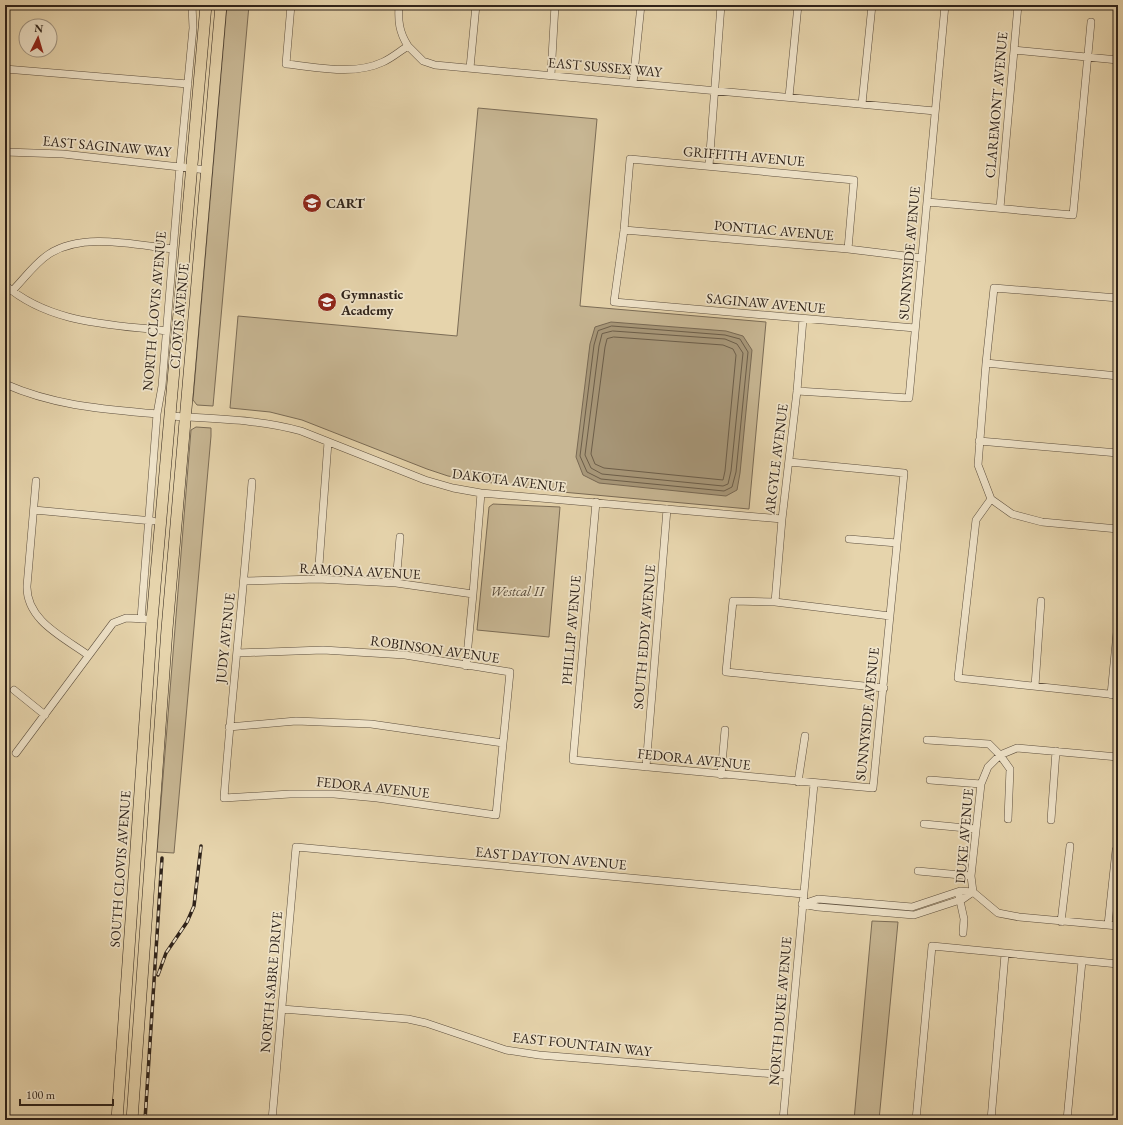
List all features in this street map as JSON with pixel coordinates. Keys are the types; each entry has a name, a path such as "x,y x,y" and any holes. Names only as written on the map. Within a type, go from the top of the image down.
{"main road":[{"name":"CLOVIS AVENUE","path":"147,619 161,522 206,5"},
{"name":"CLOVIS AVENUE","path":"162,700 221,5"},
{"path":"132,1120 162,700 157,681 159,628 156,622 147,619"},
{"name":"SOUTH CLOVIS AVENUE","path":"117,1120 146,715 147,619"},
{"path":"146,715 151,719 149,762 151,766 157,769"},
{"path":"142,767 149,773 146,828 152,844"}],"street":[{"name":"NORTH CLOVIS AVENUE","path":"147,619 150,521 157,414 162,386 193,28 192,5"},
{"path":"291,5 286,64 351,70 363,69 384,62 408,46 399,28 399,5"},
{"path":"470,68 476,5"},
{"path":"551,75 555,5"},
{"path":"633,83 641,5"},
{"path":"709,166 716,91 721,5"},
{"path":"789,97 798,5"},
{"path":"862,104 872,5"},
{"name":"SUNNYSIDE AVENUE","path":"797,391 909,398 945,5"},
{"name":"CLAREMONT AVENUE","path":"1000,208 1018,5"},
{"path":"927,202 1073,215 1091,22"},
{"name":"EAST SUSSEX WAY","path":"408,46 418,56 430,64 935,111"},
{"path":"1014,50 1118,60"},
{"path":"5,69 188,84"},
{"name":"EAST SAGINAW WAY","path":"5,152 63,154 207,170"},
{"name":"GRIFFITH AVENUE","path":"624,230 630,159 854,180 848,249"},
{"name":"PONTIAC AVENUE","path":"624,230 848,249 922,258"},
{"name":"SAGINAW AVENUE","path":"624,230 614,302 915,328"},
{"path":"12,291 48,254 76,243 93,241 173,249"},
{"path":"5,285 40,308 70,318 83,321 166,331"},
{"path":"1118,298 994,288 986,363 978,465 991,499 1012,514 1042,522 1118,529"},
{"name":"ARGYLE AVENUE","path":"775,602 782,519 804,319"},
{"path":"986,363 1118,376"},
{"path":"5,384 32,395 59,402 80,406 157,414"},
{"name":"DAKOTA AVENUE","path":"170,416 285,427 426,480 453,488 481,492 782,519"},
{"path":"980,441 1118,453"},
{"path":"318,579 328,442"},
{"name":"SUNNYSIDE AVENUE","path":"789,462 904,473 873,788 814,784"},
{"path":"36,481 27,599 34,613 39,619 88,655"},
{"name":"JUDY AVENUE","path":"224,798 252,482"},
{"path":"466,666 481,492"},
{"path":"991,499 976,520 958,678 1115,695 1118,622"},
{"name":"PHILLIP AVENUE","path":"573,760 596,502"},
{"name":"SOUTH EDDY AVENUE","path":"646,767 667,509"},
{"path":"34,510 161,522"},
{"path":"396,583 400,538"},
{"path":"849,539 897,543"},
{"name":"RAMONA AVENUE","path":"244,581 318,579 396,583 473,594"},
{"path":"884,688 726,672 733,601 775,602 890,616"},
{"path":"1035,686 1041,601"},
{"path":"16,753 88,655 116,622 126,618 147,619"},
{"name":"ROBINSON AVENUE","path":"237,653 323,650 404,655 510,672 503,743"},
{"path":"14,690 45,715"},
{"path":"230,727 296,721 371,724 503,743"},
{"path":"721,775 725,730"},
{"path":"798,782 805,736"},
{"path":"927,740 989,744 1000,755 1010,769 1008,819"},
{"name":"FEDORA AVENUE","path":"224,798 290,794 334,794 377,798 496,815 503,743"},
{"name":"DUKE AVENUE","path":"1118,757 1017,748 1000,755 988,767 981,784 971,876 973,892 998,913 1061,922 1118,926"},
{"path":"1051,820 1056,751"},
{"name":"FEDORA AVENUE","path":"573,760 814,784"},
{"path":"930,780 981,784"},
{"path":"803,894 814,784"},
{"path":"924,824 976,829"},
{"path":"1061,922 1070,846"},
{"name":"EAST DAYTON AVENUE","path":"296,847 803,894"},
{"name":"NORTH SABRE DRIVE","path":"272,1120 296,847"},
{"path":"1108,925 1116,850"},
{"path":"918,871 971,876"},
{"path":"802,904 818,899 912,906 960,891 973,892"},
{"path":"957,892 964,919 963,933"},
{"path":"802,904 818,907 914,915 963,899 973,892"},
{"name":"NORTH DUKE AVENUE","path":"783,1120 803,894"},
{"path":"916,1120 932,946 1118,964"},
{"path":"991,1120 1005,954"},
{"path":"1067,1120 1082,961"},
{"name":"EAST FOUNTAIN WAY","path":"282,1009 408,1019 426,1023 506,1050 546,1055 787,1075"}],"green space":[{"path":"227,5 249,5 213,406 197,405 193,400"},
{"path":"478,108 597,119 580,306 766,322 749,509 562,492 448,476 302,420 270,412 230,408 238,316 457,336"},
{"path":"196,427 211,428 211,436 174,853 157,852 191,430"},
{"name":"Westcal II","path":"493,504 560,507 549,637 477,630 489,507"},
{"path":"872,921 898,922 879,1120 854,1120"}],"water":[{"path":"611,322 726,331 743,336 752,350 737,490 726,496 599,483 583,475 576,457 590,344 595,327"}],"railway":[{"path":"158,975 166,953 187,922 194,906 201,846"},
{"path":"145,1120 162,858"}],"place":[{"name":"CART","path":"312,203"},
{"name":"Gymnastic Academy","path":"327,302"}]}
